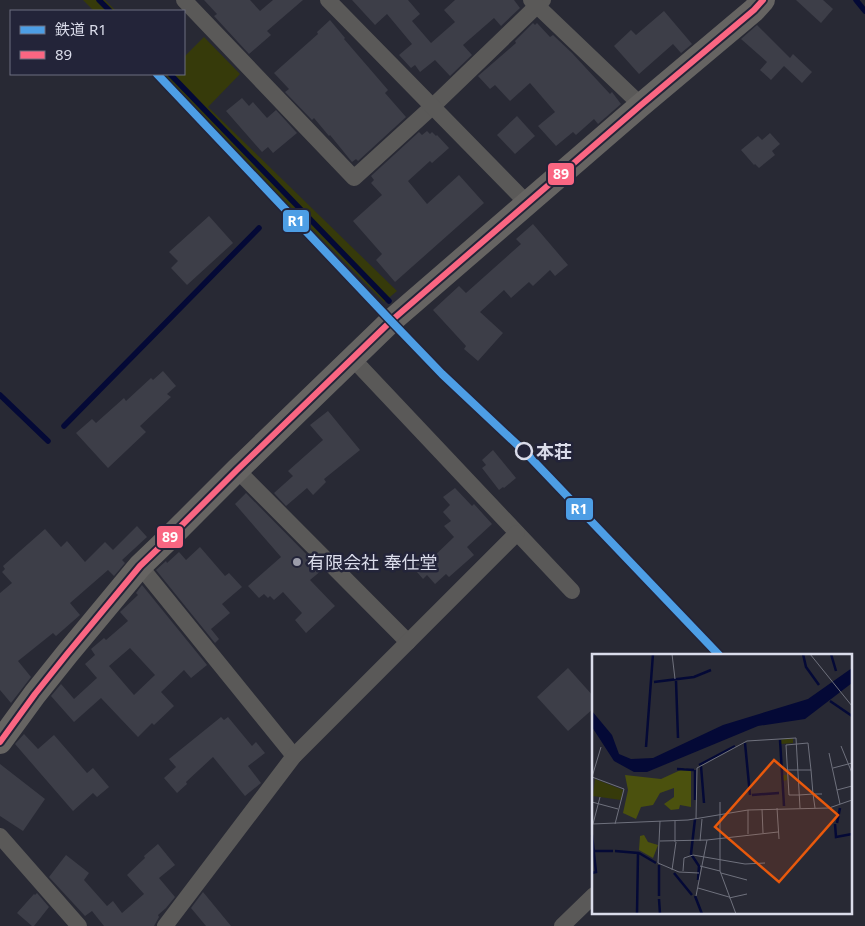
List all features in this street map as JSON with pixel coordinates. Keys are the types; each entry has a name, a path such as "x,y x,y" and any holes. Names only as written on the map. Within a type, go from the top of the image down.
{"main road":[{"path":"0,742 62,660 140,566 352,358 391,321 754,10 763,0"}],"street":[{"path":"184,0 354,178 432,107 537,2 641,105"},
{"path":"328,0 528,204"},
{"path":"352,358 572,590"},
{"path":"237,470 408,642"},
{"path":"165,926 294,756 517,533"},
{"path":"140,566 294,756"},
{"path":"0,836 79,926"},
{"path":"562,926 592,898"}],"green space":[{"path":"83,0 105,0 115,10 93,10"},
{"path":"204,37 240,74 208,107 397,291 384,302 158,75 185,75 185,56"}],"building":[{"path":"204,0 250,0 260,11 273,0 303,0 267,31 271,35 249,54 214,16 217,14"},
{"path":"352,0 408,0 420,14 412,21 431,43 455,22 444,10 455,0 514,0 520,8 501,26 494,18 463,45 472,55 450,76 435,60 420,72 415,65 411,68 399,55 412,44 387,14 375,25"},
{"path":"796,0 823,0 833,9 821,23"},
{"path":"664,11 692,44 681,53 673,44 639,74 614,46 631,30 636,35"},
{"path":"330,20 388,90 385,93 406,117 358,161 356,159 352,162 314,118 312,120 285,92 289,89 274,73 318,34 317,32"},
{"path":"533,23 535,25 537,23 550,37 553,35 610,94 612,92 621,104 598,124 594,119 576,135 573,132 556,146 538,126 555,112 530,83 510,101 495,85 490,89 478,76 516,43 515,41"},
{"path":"757,25 790,58 793,54 812,72 802,83 784,66 771,80 760,70 767,62 741,39"},
{"path":"242,98 249,106 253,102 267,118 276,110 297,133 273,153 268,147 262,152 226,111"},
{"path":"517,116 535,136 515,154 497,135"},
{"path":"427,131 430,134 432,132 437,135 449,148 432,163 430,161 408,181 427,204 459,175 484,203 395,282 376,260 382,254 353,221 382,195 371,183 374,180 371,176 419,132 422,135"},
{"path":"770,133 780,144 772,151 775,155 759,168 741,150 758,136 762,140"},
{"path":"209,216 233,243 187,285 171,268 178,261 169,252"},
{"path":"533,224 568,265 555,276 550,270 533,286 529,282 511,298 504,290 480,312 503,333 478,361 464,349 466,346 433,310 459,286 466,293 521,244 516,239"},
{"path":"163,371 176,386 167,394 171,397 140,426 146,432 108,468 76,433 92,419 96,423 124,398 126,401 151,378 153,380"},
{"path":"328,411 360,450 324,479 326,482 313,495 307,488 286,506 274,493 293,476 288,471 323,440 310,425"},
{"path":"493,450 516,478 499,490 482,468 486,465 482,460"},
{"path":"455,488 472,506 474,504 492,524 467,547 474,555 449,577 446,574 435,584 427,575 423,579 411,565 423,554 429,561 454,537 444,526 451,521 443,512 450,505 443,497"},
{"path":"246,493 322,570 310,580 335,606 306,633 295,620 302,613 283,592 274,600 264,594 259,598 248,586 281,557 235,504"},
{"path":"137,526 147,537 122,560 125,563 114,576 108,570 70,603 80,615 56,636 53,633 18,661 31,677 11,703 0,690 0,593 12,583 2,572 5,569 3,566 45,529 61,547 67,541 85,562 105,542 113,550"},
{"path":"200,547 225,576 229,573 242,587 222,604 230,613 211,629 219,639 215,643 156,570 179,552 186,560"},
{"path":"142,585 207,665 191,678 184,670 161,692 174,706 138,737 101,698 74,722 51,696 61,684 74,699 97,678 85,664 95,655 91,649 104,638 106,640 128,621 120,612 138,595 136,593","holes":["130,648 155,675 134,695 109,666"]},
{"path":"568,668 592,695 592,710 568,731 537,697"},
{"path":"221,717 224,720 228,717 252,746 256,742 265,753 248,766 261,783 245,796 213,757 177,793 164,778 176,767 169,759"},
{"path":"24,734 38,749 54,735 87,773 93,768 109,787 97,797 93,793 73,811 15,744"},
{"path":"0,764 45,799 23,831 0,816"},
{"path":"158,844 175,865 159,878 175,897 158,915 159,917 154,926 104,926 92,911 85,916 49,877 66,855 89,873 84,880 107,906 113,901 122,913 144,894 127,875"},
{"path":"203,892 231,926 206,926 191,908"},
{"path":"37,893 49,907 32,926 17,913"}],"waterway":[{"path":"99,0 109,10"},
{"path":"856,0 865,11"},
{"path":"171,75 389,301"},
{"path":"64,426 259,228"},
{"path":"0,395 48,441"}],"rail line":[{"name":"R1","path":"158,75 442,374 525,452 718,654"}],"transit line":[{"name":"89","path":"0,742 35,694 140,566 237,470 391,321 754,10 763,0"}],"place":[{"name":"本荘","path":"524,451"},
{"name":"有限会社 奉仕堂","path":"297,562"}]}
